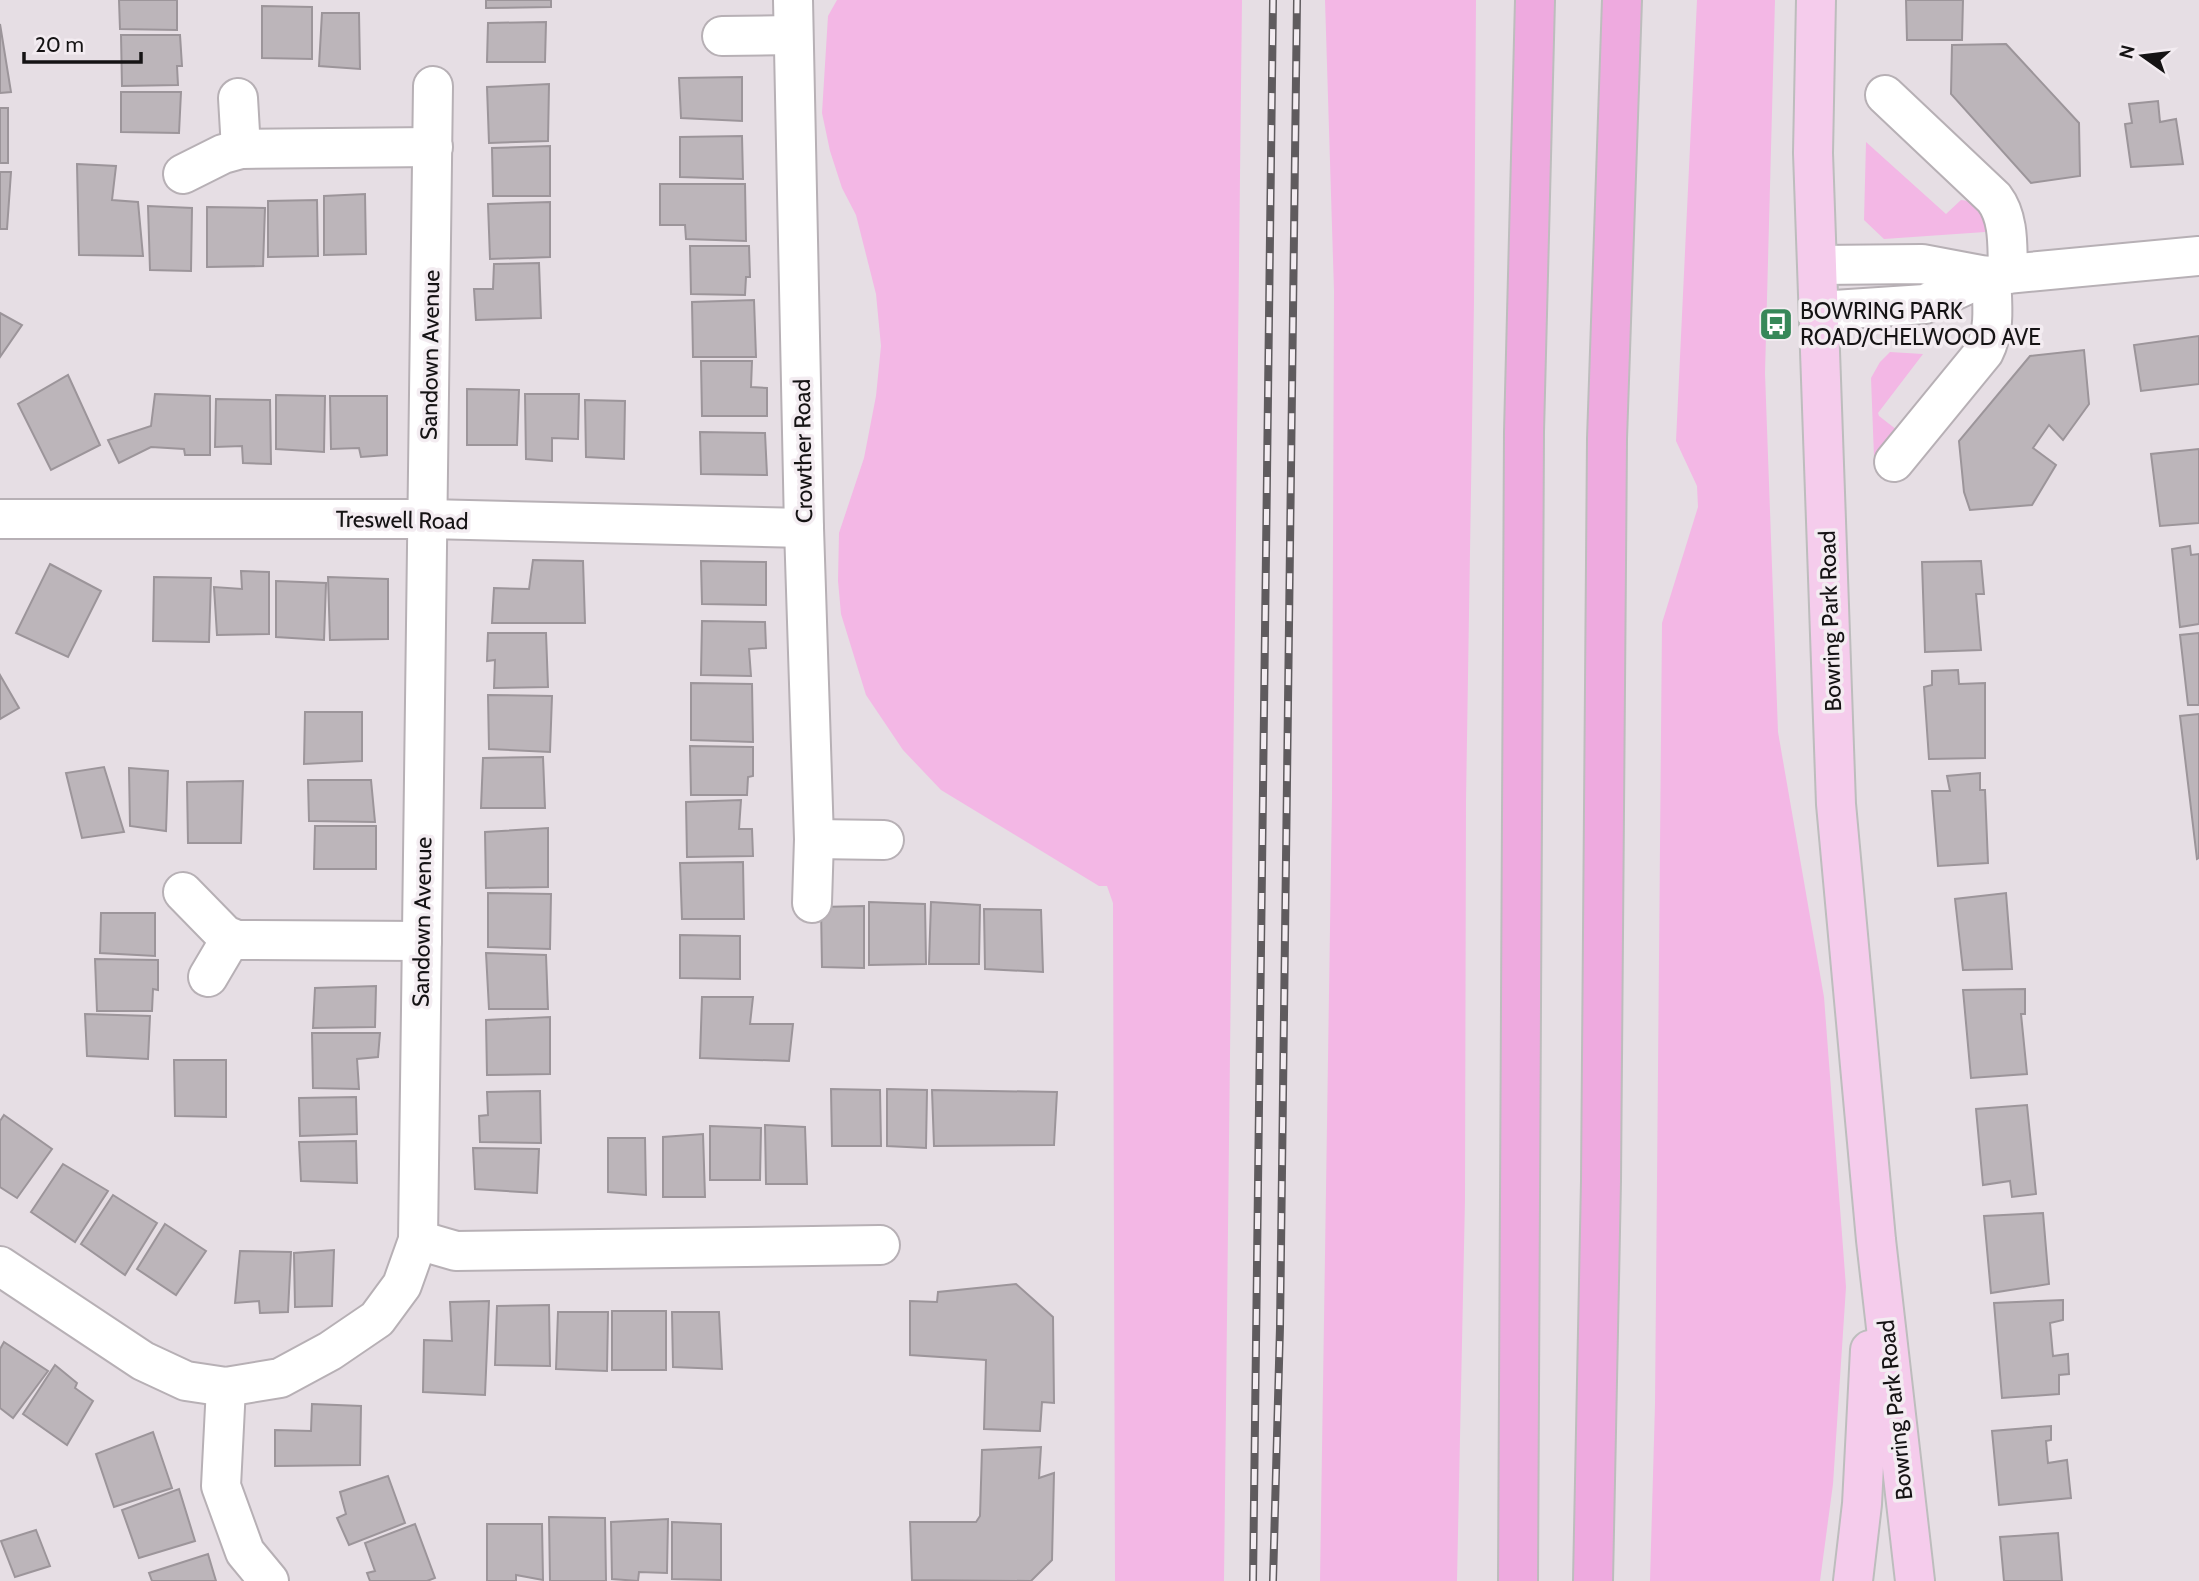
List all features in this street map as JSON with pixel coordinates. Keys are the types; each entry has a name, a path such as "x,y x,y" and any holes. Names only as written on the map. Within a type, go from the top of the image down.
{"highway":[{"path":"1518,1581 1524,432 1535,0"},
{"path":"1593,1581 1601,1168 1607,439 1622,0"}],"main road":[{"name":"Bowring Park Road","path":"1815,0 1813,153 1836,804 1876,1240 1915,1581"},
{"name":"Bowring Park Road","path":"1853,1581 1862,1504 1876,1240"}],"street":[{"path":"722,36 793,17"},
{"name":"Crowther Road","path":"793,17 814,839 812,903"},
{"name":"Sandown Avenue","path":"0,1266 143,1361 186,1381 226,1387 280,1377 330,1351 377,1320 402,1285 418,1240 433,86"},
{"path":"1885,95 1994,198 2001,207 2006,236 1995,276 1993,329 1989,343 1894,461"},
{"path":"238,98 241,149"},
{"path":"183,174 223,154 241,149 433,147"},
{"path":"1818,265 1922,264 1995,276 2199,256"},
{"path":"1819,311 1925,304 1995,276"},
{"name":"Treswell Road","path":"0,519 428,519 804,528"},
{"path":"814,839 884,840"},
{"path":"183,892 225,935 237,940 422,942"},
{"path":"208,977 231,938"},
{"path":"418,1240 456,1251 880,1245"},
{"path":"226,1387 221,1486 245,1552 270,1581"}],"shaded area":[{"path":"837,0 1242,0 1224,1581 1115,1581 1113,903 1107,886 1099,886 941,790 903,750 866,695 841,614 838,581 839,533 864,458 876,396 881,346 876,294 856,215 842,188 822,113 828,16"},
{"path":"1325,0 1476,0 1466,801 1465,1199 1457,1581 1320,1581 1332,798 1334,291"},
{"path":"1697,0 1775,0 1765,373 1778,732 1824,997 1846,1287 1833,1484 1820,1581 1650,1581 1655,1404 1662,623 1698,507 1697,486 1676,441"},
{"path":"1866,142 1946,214 1961,200 1976,202 1987,224 1985,232 1884,239 1864,220"},
{"path":"1890,352 1923,354 1878,413 1897,430 1877,459 1874,457 1871,378 1880,362"}],"building":[{"path":"119,0 177,0 177,30 120,29"},
{"path":"486,0 551,0 551,7 486,8"},
{"path":"1906,0 1963,0 1962,40 1907,40"},
{"path":"262,6 312,7 312,59 262,58"},
{"path":"322,13 359,13 360,69 319,66"},
{"path":"546,22 545,62 487,62 488,23"},
{"path":"0,24 11,92 0,93"},
{"path":"121,35 180,35 182,66 177,66 178,85 122,86"},
{"path":"2006,44 2079,123 2080,176 2031,183 1951,94 1952,45"},
{"path":"742,77 742,121 681,118 679,78"},
{"path":"549,84 548,141 489,143 487,87"},
{"path":"121,92 181,92 179,133 121,132"},
{"path":"2158,101 2160,122 2176,119 2183,164 2131,167 2125,124 2132,123 2129,104"},
{"path":"0,108 8,108 8,163 0,163"},
{"path":"742,136 743,179 680,177 680,137"},
{"path":"550,146 550,196 493,196 492,148"},
{"path":"77,164 116,166 112,200 138,202 143,256 79,255"},
{"path":"0,172 11,172 7,229 0,229"},
{"path":"660,184 745,184 746,241 686,239 685,225 660,225"},
{"path":"365,194 366,254 324,255 324,196"},
{"path":"317,200 318,256 268,257 268,201"},
{"path":"550,202 550,257 490,259 488,204"},
{"path":"148,206 192,208 191,271 150,270"},
{"path":"207,207 265,208 263,266 207,267"},
{"path":"690,246 749,246 750,277 746,277 745,295 691,294"},
{"path":"539,263 541,318 476,320 474,289 493,289 494,264"},
{"path":"754,300 756,357 693,357 692,302"},
{"path":"0,313 22,325 0,357"},
{"path":"2199,336 2199,384 2141,391 2134,345"},
{"path":"2084,350 2089,404 2063,440 2049,425 2033,448 2056,465 2032,505 1970,510 1964,492 1959,441 2030,356"},
{"path":"701,361 752,361 751,387 767,388 767,416 702,416"},
{"path":"68,375 100,445 51,470 18,404"},
{"path":"467,389 519,390 517,445 467,445"},
{"path":"155,394 210,396 210,455 185,455 184,449 151,447 119,463 108,440 151,426"},
{"path":"525,394 579,394 578,439 552,438 552,461 526,459"},
{"path":"276,395 325,396 324,452 276,449"},
{"path":"330,396 387,396 387,455 361,457 359,448 331,449"},
{"path":"216,399 270,400 271,464 243,463 242,446 215,447"},
{"path":"585,400 625,401 624,459 586,457"},
{"path":"700,432 765,433 767,475 701,474"},
{"path":"2199,449 2199,523 2160,526 2151,454"},
{"path":"2190,546 2191,555 2199,554 2199,624 2180,627 2172,549"},
{"path":"533,560 583,561 585,623 492,623 494,588 529,589"},
{"path":"701,561 766,562 766,605 702,604"},
{"path":"1981,561 1984,594 1976,594 1981,650 1925,652 1922,562"},
{"path":"50,564 101,591 68,657 16,633"},
{"path":"241,571 269,572 269,634 217,635 214,587 242,589"},
{"path":"154,577 211,578 209,642 153,641"},
{"path":"328,577 388,579 388,639 330,640"},
{"path":"276,581 326,583 324,640 276,637"},
{"path":"702,621 765,622 766,648 749,649 751,676 701,675"},
{"path":"488,633 546,633 548,687 494,688 495,660 487,661"},
{"path":"2199,633 2199,705 2188,705 2180,635"},
{"path":"1958,670 1959,684 1985,683 1985,758 1929,759 1924,687 1932,685 1932,671"},
{"path":"0,675 19,708 0,719"},
{"path":"691,683 752,684 753,742 691,740"},
{"path":"488,695 552,696 550,752 489,749"},
{"path":"305,712 362,712 362,761 304,764"},
{"path":"2199,714 2199,858 2197,859 2180,716"},
{"path":"690,746 753,747 753,776 748,777 747,795 691,795"},
{"path":"543,757 545,808 481,808 483,758"},
{"path":"104,767 124,832 82,838 66,773"},
{"path":"129,768 168,771 166,831 130,826"},
{"path":"1980,773 1980,790 1985,790 1988,863 1938,866 1932,791 1950,791 1947,776"},
{"path":"308,780 371,780 375,822 309,821"},
{"path":"243,781 241,843 188,843 187,782"},
{"path":"741,800 739,829 752,829 753,856 687,857 686,802"},
{"path":"315,826 376,826 376,869 314,869"},
{"path":"548,828 548,887 486,888 485,832"},
{"path":"743,862 744,919 682,919 680,863"},
{"path":"488,893 551,894 550,949 488,947"},
{"path":"2006,893 2012,969 1963,970 1955,899"},
{"path":"869,902 925,904 926,964 869,965"},
{"path":"931,902 980,905 979,964 929,964"},
{"path":"864,906 864,968 822,967 821,907"},
{"path":"984,909 1041,910 1043,972 985,969"},
{"path":"101,913 155,913 155,956 100,953"},
{"path":"680,935 740,936 740,979 680,978"},
{"path":"486,953 546,955 548,1009 489,1009"},
{"path":"95,959 158,960 158,990 153,989 152,1011 97,1011"},
{"path":"376,986 375,1027 313,1028 315,988"},
{"path":"2025,989 2025,1014 2021,1014 2027,1074 1971,1078 1963,990"},
{"path":"702,997 753,997 750,1024 793,1024 789,1061 700,1058"},
{"path":"85,1014 150,1016 148,1059 87,1056"},
{"path":"550,1017 550,1074 487,1075 486,1020"},
{"path":"312,1033 380,1033 378,1057 357,1059 359,1089 313,1088"},
{"path":"174,1060 226,1060 226,1117 175,1116"},
{"path":"831,1089 880,1090 881,1146 832,1146"},
{"path":"887,1089 927,1090 926,1148 887,1146"},
{"path":"932,1090 1057,1092 1054,1145 934,1146"},
{"path":"540,1091 541,1143 480,1142 479,1116 488,1115 487,1092"},
{"path":"356,1097 357,1134 300,1136 299,1098"},
{"path":"2027,1105 2036,1194 2012,1197 2010,1181 1983,1185 1976,1109"},
{"path":"4,1115 52,1149 17,1198 0,1187 0,1121"},
{"path":"765,1125 805,1127 807,1184 766,1184"},
{"path":"710,1126 761,1128 760,1180 710,1180"},
{"path":"703,1134 705,1197 663,1197 663,1137"},
{"path":"608,1138 645,1138 646,1195 608,1192"},
{"path":"356,1141 357,1183 301,1181 299,1142"},
{"path":"473,1148 539,1149 537,1193 475,1189"},
{"path":"63,1164 108,1191 75,1242 31,1212"},
{"path":"113,1195 157,1223 125,1275 81,1244"},
{"path":"2043,1213 2049,1284 1991,1293 1984,1216"},
{"path":"165,1224 206,1251 176,1295 137,1269"},
{"path":"334,1250 332,1306 295,1307 294,1253"},
{"path":"240,1251 291,1252 288,1312 260,1313 259,1301 235,1303"},
{"path":"1016,1284 1053,1317 1054,1403 1042,1402 1040,1431 984,1429 986,1360 910,1355 910,1301 937,1302 938,1292"},
{"path":"2063,1300 2063,1320 2050,1323 2053,1356 2068,1354 2069,1374 2059,1375 2059,1394 2002,1398 1994,1303"},
{"path":"489,1301 485,1395 423,1392 424,1340 452,1341 450,1302"},
{"path":"549,1305 550,1366 495,1365 497,1306"},
{"path":"612,1311 666,1311 666,1370 612,1370"},
{"path":"558,1312 608,1312 607,1371 556,1369"},
{"path":"672,1312 719,1312 722,1369 673,1367"},
{"path":"4,1342 48,1371 13,1418 0,1408 0,1349"},
{"path":"55,1365 77,1383 75,1388 93,1401 67,1445 23,1414"},
{"path":"312,1404 361,1406 360,1465 275,1466 275,1430 311,1431"},
{"path":"2051,1426 2051,1440 2046,1441 2048,1463 2067,1460 2071,1498 1999,1505 1992,1431"},
{"path":"153,1432 172,1488 114,1507 96,1454"},
{"path":"1041,1447 1039,1478 1054,1473 1052,1560 1031,1581 912,1580 910,1522 976,1522 980,1516 982,1450"},
{"path":"388,1476 405,1523 349,1545 337,1518 346,1514 340,1492"},
{"path":"179,1489 195,1541 139,1558 122,1510"},
{"path":"549,1517 605,1518 606,1581 550,1581"},
{"path":"668,1519 667,1573 639,1572 638,1581 612,1579 611,1522"},
{"path":"672,1522 721,1524 721,1580 672,1579"},
{"path":"415,1524 435,1578 427,1581 370,1581 367,1573 375,1571 365,1543"},
{"path":"487,1524 542,1524 543,1580 516,1575 516,1581 487,1581"},
{"path":"36,1530 50,1566 15,1577 1,1541"},
{"path":"2058,1533 2062,1581 2004,1581 2000,1537"},
{"path":"208,1554 216,1581 152,1581 149,1573"}],"railway":[{"path":"1253,1581 1273,0"},
{"path":"1273,1581 1280,1327 1297,0"}],"place":[{"name":"BOWRING PARK ROAD/CHELWOOD AVE","path":"1776,324"}]}
